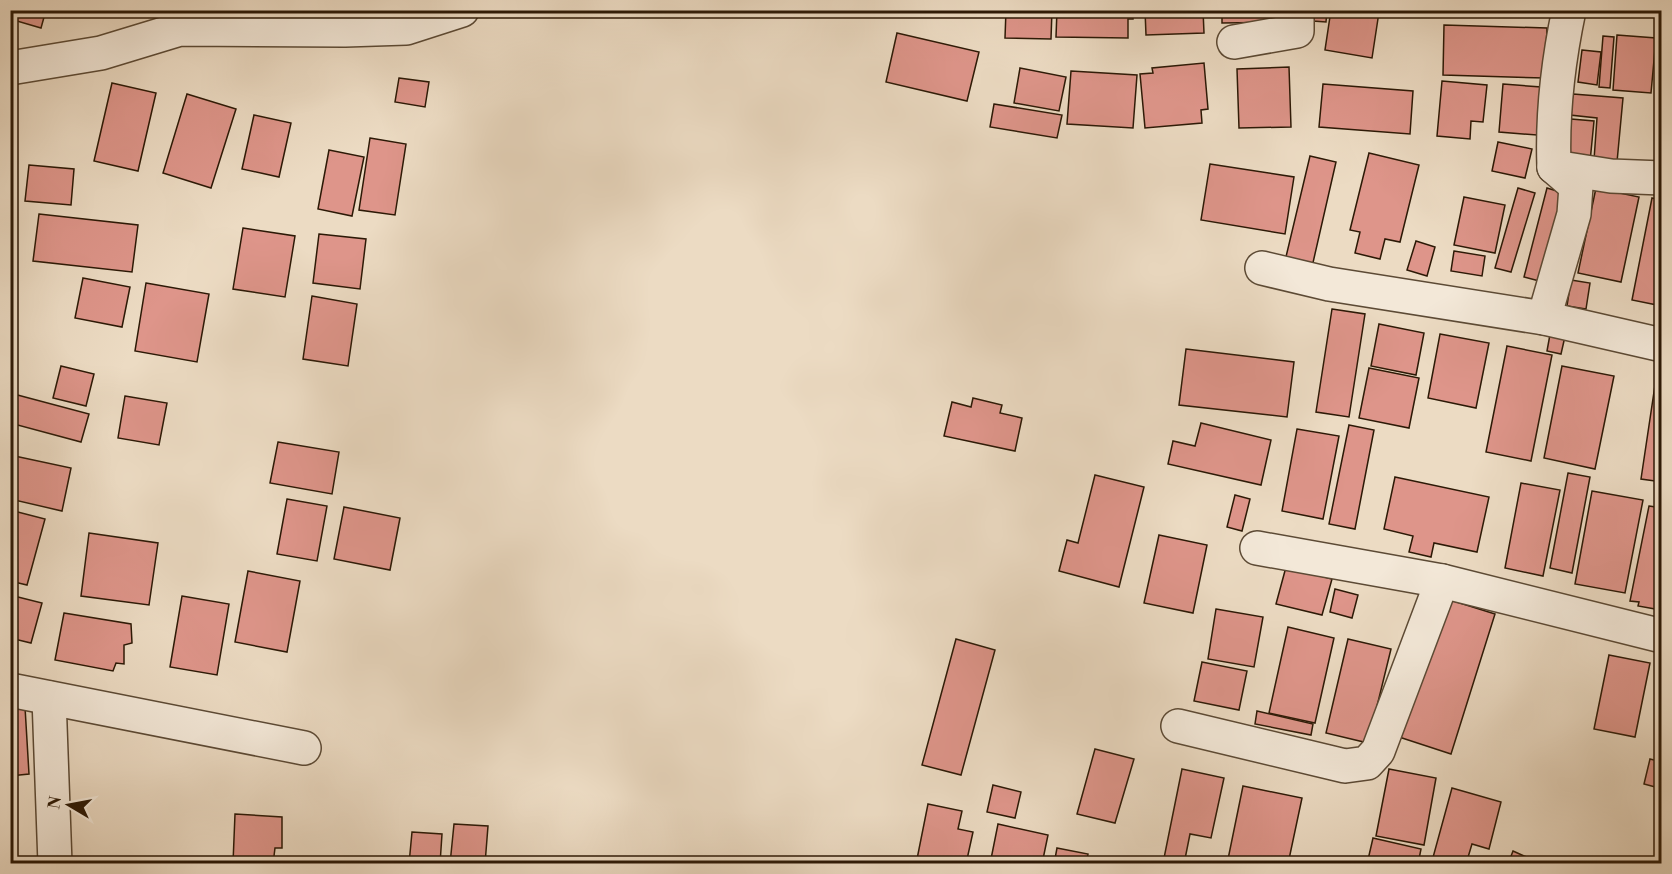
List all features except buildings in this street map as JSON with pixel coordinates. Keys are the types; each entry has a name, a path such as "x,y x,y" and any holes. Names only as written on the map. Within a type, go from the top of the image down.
{"street":[{"path":"10,68 101,53 180,29 345,30 406,27 462,10"},
{"path":"1234,42 1297,31 1297,10"},
{"path":"1544,318 1574,214 1575,186 1554,167 1554,125 1561,48 1569,10"},
{"path":"1554,167 1611,176 1662,178"},
{"path":"1262,268 1329,285 1544,318 1662,345"},
{"path":"1257,548 1442,581 1662,636"},
{"path":"1178,726 1345,766 1367,763 1378,751 1442,581"},
{"path":"10,690 304,748"},
{"path":"49,698 55,864"}]}
